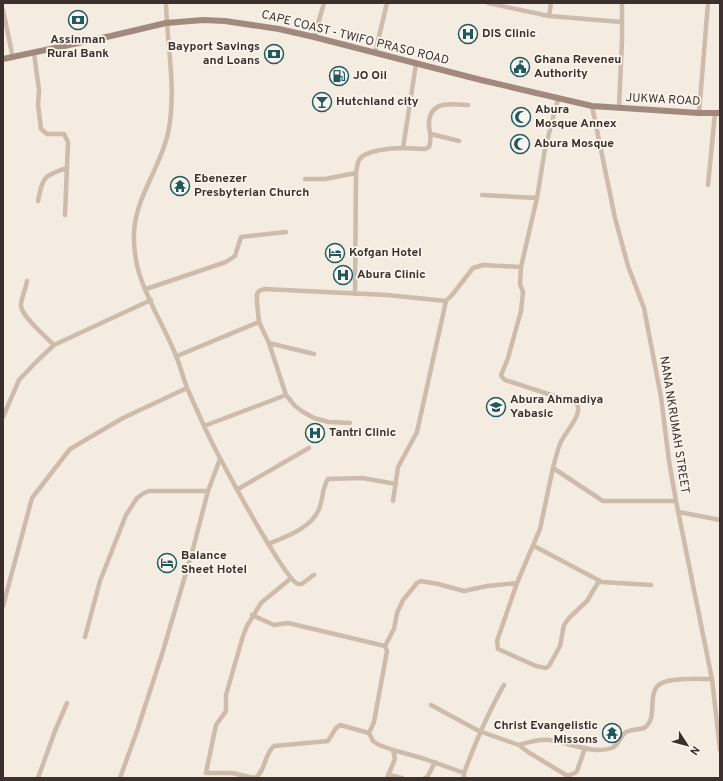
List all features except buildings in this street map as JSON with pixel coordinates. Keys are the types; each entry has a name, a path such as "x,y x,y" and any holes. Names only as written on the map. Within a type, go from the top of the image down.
{"main road":[{"name":"CAPE COAST - TWIFO PRASO ROAD","path":"3,59 166,23 203,20 225,21 272,28 314,37 558,99"},
{"name":"JUKWA ROAD","path":"558,99 592,106 717,113"}],"street":[{"path":"166,3 166,23 170,60 170,121 164,148 144,191 135,219 134,240 138,269 177,356 187,388 220,460 238,489 268,544 290,579 299,585 314,575"},
{"path":"314,37 324,3"},
{"path":"376,53 387,3"},
{"path":"491,3 549,16 622,22"},
{"path":"549,16 551,3"},
{"path":"619,108 622,3"},
{"path":"700,113 708,3"},
{"path":"3,10 13,58"},
{"path":"34,53 38,90 39,123 44,132 47,134 62,133 66,136 68,142 65,216"},
{"path":"403,148 416,64"},
{"path":"558,99 545,149 537,198 521,267 520,284 523,292 521,311 508,358 501,374 505,380 576,403 580,410 560,443 540,529 517,583 497,641 497,647 502,652 536,666 546,668 550,666 560,646 564,626 569,618 587,601 599,581"},
{"path":"355,294 356,173 359,160 368,152 403,148 424,149 429,147 431,134 429,126 430,116 435,108 447,104 468,105"},
{"name":"NANA NKRUMAH STREET","path":"592,106 615,218 628,266 644,308 661,397 669,461 678,512 712,679 720,750"},
{"path":"708,185 717,113"},
{"path":"431,134 458,141"},
{"path":"38,201 41,184 44,180 49,175 67,168"},
{"path":"305,179 325,179 356,173"},
{"path":"482,195 537,198"},
{"path":"146,289 226,262 235,256 241,237 286,232"},
{"path":"392,502 398,467 417,432 446,301 452,296 474,268 478,266 521,267"},
{"path":"27,281 21,305 22,312 26,318 54,345"},
{"path":"350,423 329,422 314,418 294,406 286,396 269,343 260,322 257,302 257,294 259,291 264,289 388,295 446,301"},
{"path":"3,417 19,380 54,345 151,300"},
{"path":"177,356 260,322"},
{"path":"269,343 314,354"},
{"path":"3,606 32,498 70,449 123,418 187,388"},
{"path":"204,426 286,396"},
{"path":"238,489 309,448"},
{"path":"120,778 163,651 193,549 208,491 220,460"},
{"path":"553,468 603,501 676,501"},
{"path":"268,544 305,526 316,516 319,511 328,479 362,478 396,484"},
{"path":"85,637 100,580 126,515 137,498 149,491 208,491"},
{"path":"678,512 720,520"},
{"path":"534,546 599,581 651,585"},
{"path":"290,579 261,603 252,615 243,636 226,695 226,711 216,725 206,775 232,773 253,778 260,774 271,747 328,741 336,728 340,725 369,733 373,741 378,745 435,762 464,776 480,731 491,706 504,684"},
{"path":"369,733 374,722 387,651 385,646 394,629 397,613 404,600 417,583 421,581 464,591 487,586 517,583"},
{"path":"252,615 274,625 288,623 385,646"},
{"path":"519,745 536,740 547,740 585,748 614,748 625,732 644,728 652,714 653,696 656,688 661,683 678,679 712,679"},
{"path":"38,778 67,702"},
{"path":"431,705 480,731 519,745 568,777 576,772 585,748"},
{"path":"393,750 395,759 388,776 402,778"},
{"path":"425,778 428,776 435,762"}],"place":[{"name":"Assinman Rural Bank","path":"78,20"},
{"name":"DIS Clinic","path":"468,34"},
{"name":"Bayport Savings and Loans","path":"274,54"},
{"name":"Ghana Reveneu Authority","path":"520,67"},
{"name":"JO Oil","path":"339,76"},
{"name":"Hutchland city","path":"322,102"},
{"name":"Abura Mosque Annex","path":"521,117"},
{"name":"Abura Mosque","path":"520,144"},
{"name":"Ebenezer Presbyterian Church","path":"180,186"},
{"name":"Kofgan Hotel","path":"335,253"},
{"name":"Abura Clinic","path":"343,275"},
{"name":"Abura Ahmadiya Yabasic","path":"496,407"},
{"name":"Tantri Clinic","path":"315,433"},
{"name":"Balance Sheet Hotel","path":"167,563"},
{"name":"Christ Evangelistic Missons","path":"612,733"}]}
